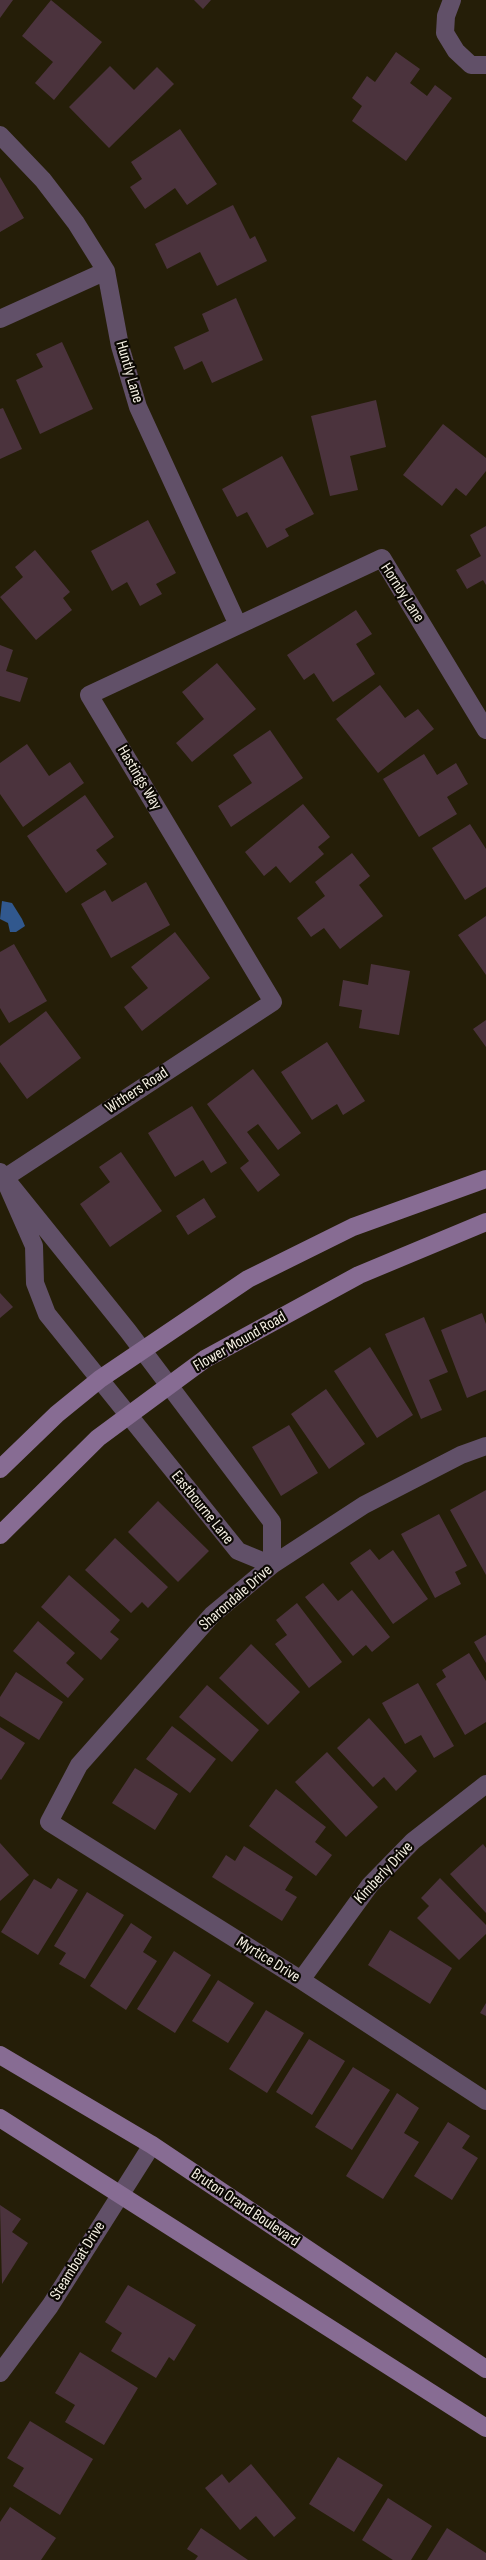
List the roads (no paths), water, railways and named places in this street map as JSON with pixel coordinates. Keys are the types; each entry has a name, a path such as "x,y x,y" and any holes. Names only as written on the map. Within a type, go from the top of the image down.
{"main road":[{"path":"0,1469 57,1414 100,1379 248,1279 352,1227 486,1179"},
{"name":"Flower Mound Road","path":"0,1535 98,1438 205,1359 359,1275 486,1222"},
{"name":"Bruton Orand Boulevard","path":"0,2055 152,2145 486,2369"},
{"path":"0,2118 486,2428"}],"street":[{"path":"452,0 446,16 445,33 456,51 471,65 486,65"},
{"name":"Huntly Lane","path":"0,135 50,189 76,223 106,271 120,346 138,407 238,625"},
{"path":"0,319 106,271"},
{"name":"Hornby Lane","path":"238,625 382,558 486,730"},
{"name":"Hastings Way","path":"238,625 89,695 273,1002"},
{"name":"Withers Road","path":"1,1177 273,1002"},
{"path":"1,1177 142,1351 272,1522 272,1565"},
{"name":"Eastbourne Lane","path":"1,1177 34,1246 35,1283 47,1314 238,1551 272,1565"},
{"name":"Sharondale Drive","path":"49,1822 79,1765 212,1615 272,1565 364,1505 461,1455 486,1446"},
{"name":"Kimberly Drive","path":"301,1980 370,1886 413,1841 486,1784"},
{"name":"Myrtice Drive","path":"49,1822 301,1980 486,2101"},
{"name":"Steamboat Drive","path":"0,2373 50,2306 152,2145"}],"water":[{"path":"2,901 12,903 22,919 25,926 16,932 10,932 8,923 0,919"}]}
